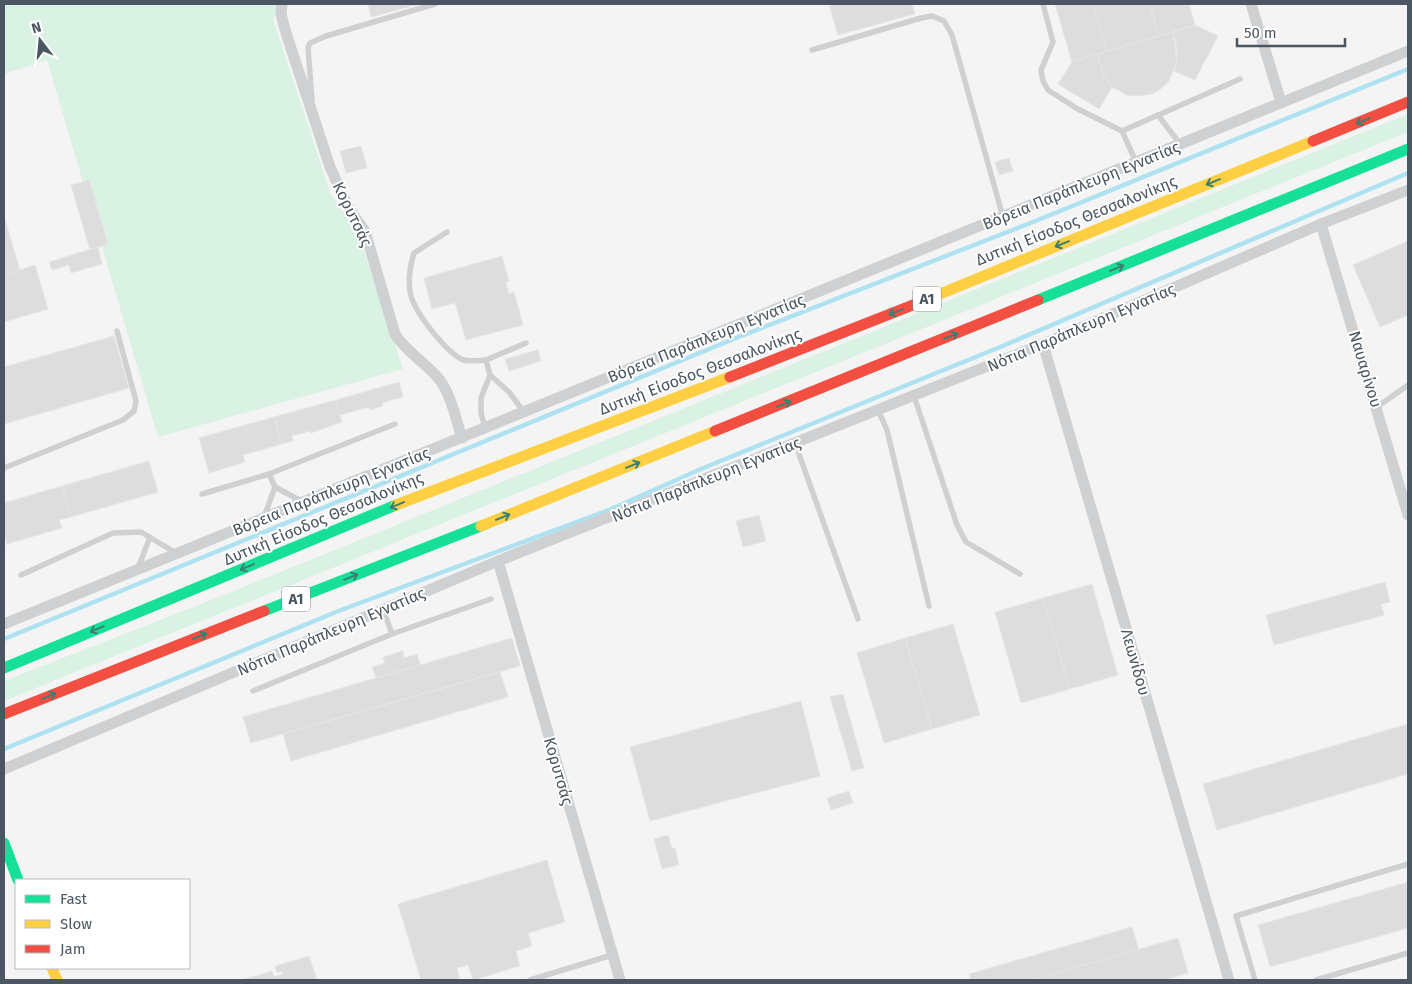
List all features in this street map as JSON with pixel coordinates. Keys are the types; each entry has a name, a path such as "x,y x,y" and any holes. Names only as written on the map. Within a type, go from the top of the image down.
{"main road":[{"name":"Δυτική Είσοδος Θεσσαλονίκης","path":"4,668 442,486 831,338 1408,102"},
{"name":"Α1","path":"4,714 588,483 1408,149"},
{"path":"4,843 18,879"}],"street":[{"name":"Κορυτσάς","path":"282,4 280,14 330,167 349,209 365,231 395,334 400,342 422,360 441,381 462,438"},
{"path":"1251,4 1281,102"},
{"name":"Βόρεια Παράπλευρη Εγνατίας","path":"4,624 1003,218 1408,51"},
{"name":"Νότια Παράπλευρη Εγνατίας","path":"4,769 498,561 1043,344 1321,224 1408,190"},
{"name":"Ναυαρίνου","path":"1321,224 1406,502 1408,515"},
{"name":"Λεωνίδου","path":"1043,344 1229,980"},
{"name":"Κορυτσάς","path":"498,561 620,980"}],"lane":[{"path":"313,112 308,48 310,43 326,36 435,4"},
{"path":"1042,4 1053,42 1041,70 1043,81 1048,90 1076,108 1122,131 1136,162"},
{"path":"812,50 921,18 932,16 944,21 952,35 1003,218"},
{"path":"1122,131 1240,79"},
{"path":"1158,114 1180,144"},
{"path":"447,232 414,253 410,268 410,292 420,315 452,353 465,361 486,360 526,342"},
{"path":"4,468 124,420 134,411 136,400 117,331"},
{"path":"486,360 490,375 509,392 524,412"},
{"path":"485,428 480,413 482,398 490,375"},
{"path":"1377,407 1408,385"},
{"path":"914,396 957,525 966,542 1020,574"},
{"path":"878,410 887,430 929,606"},
{"path":"202,494 269,474 395,424"},
{"path":"795,443 858,619"},
{"path":"269,474 275,487 302,502"},
{"path":"263,519 275,487"},
{"path":"21,575 113,533 141,532 178,554"},
{"path":"137,570 150,537"},
{"path":"253,691 392,634 491,599"},
{"path":"383,610 392,634"},
{"path":"1255,980 1236,916 1408,864"},
{"path":"1316,980 1408,953"},
{"path":"530,980 612,955"}],"green space":[{"path":"4,4 279,4 273,19 331,195 359,236 403,369 158,437 47,60 4,74"},
{"path":"1408,114 1408,132 4,701 4,681 224,595"}],"building":[{"path":"368,4 420,4 371,17"},
{"path":"829,4 912,4 915,14 838,35"},
{"path":"1055,4 1093,4 1107,51 1072,62"},
{"path":"1093,4 1150,4 1159,36 1107,51"},
{"path":"1150,4 1189,4 1195,25 1159,36"},
{"path":"1195,25 1218,36 1195,80 1174,71 1177,61 1177,49 1173,32"},
{"path":"1173,32 1177,61 1169,81 1162,88 1152,94 1137,96 1127,95 1112,87 1104,76 1097,54"},
{"path":"1097,54 1104,76 1112,87 1099,109 1058,84 1072,62"},
{"path":"361,146 367,168 346,173 340,151"},
{"path":"1009,158 1013,171 999,175 995,162"},
{"path":"89,180 108,244 90,250 71,185"},
{"path":"4,216 10,237 4,239"},
{"path":"10,237 20,270 4,275 4,239"},
{"path":"1408,241 1408,315 1380,327 1353,265"},
{"path":"98,247 102,264 71,273 69,265 52,270 49,262"},
{"path":"502,256 509,281 506,282 509,294 514,292 523,325 466,340 455,303 432,309 424,278"},
{"path":"35,265 48,309 4,322 4,275"},
{"path":"114,336 129,388 4,424 4,367"},
{"path":"538,350 541,361 509,371 505,359"},
{"path":"399,382 403,397 382,403 383,406 370,410 369,407 340,415 336,400"},
{"path":"336,400 342,422 311,433 310,431 292,436 293,441 282,444 274,417"},
{"path":"274,417 282,444 243,455 245,462 209,473 199,438"},
{"path":"149,461 158,492 71,517 62,486"},
{"path":"62,486 71,517 59,520 62,528 7,544 4,534 4,503"},
{"path":"759,515 766,541 743,547 736,521"},
{"path":"1385,582 1390,602 1381,604 1384,615 1274,645 1266,615"},
{"path":"1092,584 1118,675 1070,689 1043,598"},
{"path":"1043,598 1070,689 1021,703 995,612"},
{"path":"953,624 980,715 932,729 905,638"},
{"path":"512,638 520,666 251,743 243,717"},
{"path":"905,638 932,729 884,743 857,653"},
{"path":"403,651 404,658 417,654 420,665 376,678 372,667 385,663 383,657"},
{"path":"500,672 508,697 291,761 283,734"},
{"path":"843,694 864,768 852,771 830,697"},
{"path":"801,701 820,776 650,821 630,747"},
{"path":"1408,724 1408,774 1217,830 1203,784"},
{"path":"849,791 853,803 831,810 827,798"},
{"path":"668,835 672,849 675,848 679,865 662,869 654,839"},
{"path":"547,860 565,922 528,933 532,946 516,951 520,966 473,980 468,965 457,968 460,980 421,980 398,904"},
{"path":"1408,882 1408,928 1270,967 1258,925"},
{"path":"1132,927 1139,950 1032,980 971,980 969,974"},
{"path":"1178,938 1188,973 1164,980 1032,980"},
{"path":"309,956 317,980 242,980 272,971 274,977 283,974 282,971 277,973 275,966"}],"waterway":[{"path":"4,639 736,338 1038,220 1408,69"},
{"path":"4,749 341,610 609,510 701,469 1005,345 1408,173"}],"traffic: fast":[{"path":"1038,300 1408,149"},
{"path":"4,668 396,505"},
{"path":"264,611 481,526"},
{"path":"4,843 18,879"}],"traffic: slow":[{"path":"918,303 1313,141"},
{"path":"396,505 730,377"},
{"path":"481,526 715,431"},
{"path":"52,969 57,980"}],"traffic: jam":[{"path":"1313,141 1408,102"},
{"path":"715,431 1038,300"},
{"path":"730,377 918,303"},
{"path":"4,714 264,611"}]}
